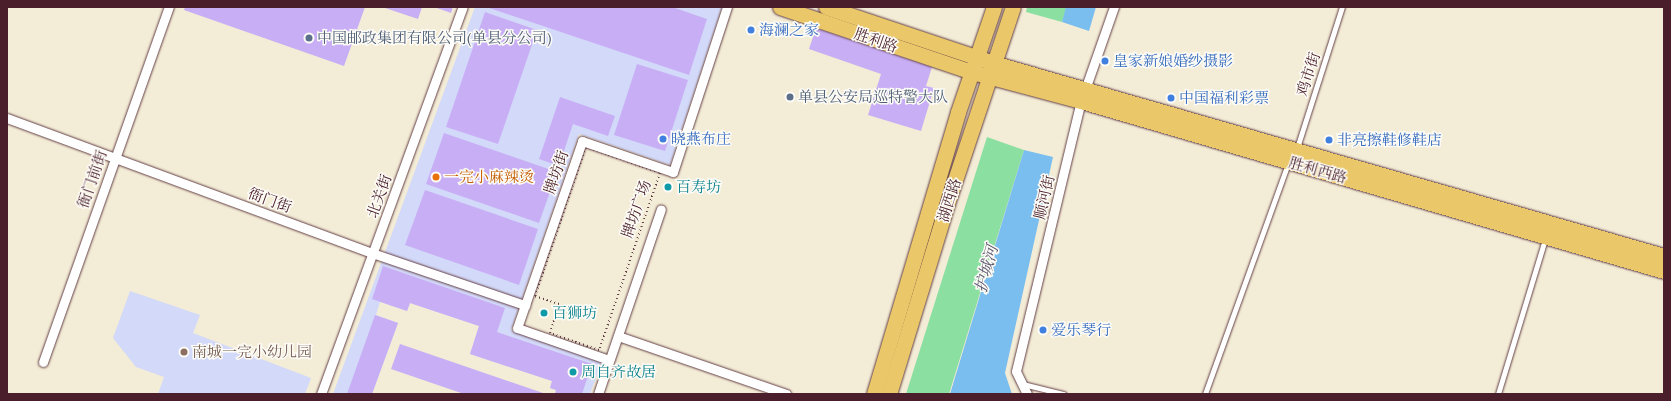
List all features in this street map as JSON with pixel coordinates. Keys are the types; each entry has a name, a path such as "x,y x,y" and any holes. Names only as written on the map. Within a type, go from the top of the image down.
{"main road":[{"name":"胜利路","path":"780,7 972,72"},
{"name":"胜利路","path":"826,7 977,58"},
{"name":"湖西路","path":"874,394 972,72 994,7"},
{"name":"湖西路","path":"889,394 991,70 1013,7"},
{"name":"胜利西路","path":"977,58 991,70"},
{"name":"胜利西路","path":"972,72 991,70 1293,155 1664,256"},
{"name":"胜利西路","path":"1293,155 1546,236 1664,271"}],"street":[{"name":"衙门前街","path":"43,362 169,7"},
{"name":"北关街","path":"321,394 463,7"},
{"name":"牌坊街","path":"609,360 516,328 582,141 673,172 727,7"},
{"name":"顺河街","path":"1027,394 1016,371 1083,95 1114,7"},
{"name":"衙门街","path":"7,118 372,253 525,305"},
{"path":"598,394 661,209"},
{"path":"618,336 786,394"}],"lane":[{"name":"鸡市街","path":"1205,394 1293,155 1342,7"},
{"path":"1498,394 1546,236"},
{"path":"1022,384 1064,394"}],"path":[{"name":"牌坊广场","path":"586,148 660,173 599,350 550,333 559,304 535,296 586,148"}],"shaded area":[{"path":"475,7 722,7 670,165 579,134 511,330 602,362 590,394 555,394 556,390 550,388 552,381 470,354 479,326 410,303 407,311 380,302 376,315 398,323 372,394 333,394"},
{"name":"南城一完小幼儿园","path":"130,291 200,315 193,333 311,378 305,394 158,394 164,377 136,367 113,338"}],"green space":[{"path":"1027,7 1067,7 1062,22 1026,12"},
{"path":"987,137 1024,150 949,394 906,394"}],"water":[{"path":"1066,7 1096,7 1089,31 1062,22"},
{"path":"1024,150 1053,157 1005,373 1012,394 950,394"}],"building":[{"name":"中国邮政集团有限公司(单县分公司)","path":"185,7 365,7 344,66 184,10"},
{"path":"382,7 422,7 418,19"},
{"path":"434,7 453,7 451,13"},
{"path":"486,7 672,7 707,19 689,75"},
{"path":"485,12 537,30 498,144 446,127"},
{"path":"816,28 932,67 926,86 934,88 921,131 868,115 881,74 809,49"},
{"path":"637,64 688,80 665,151 614,135"},
{"path":"560,97 615,116 608,136 573,124 559,166 539,159"},
{"path":"444,133 557,172 539,223 426,184"},
{"path":"425,190 538,229 519,285 405,245"},
{"path":"383,266 505,308 497,332 592,364 582,394 555,394 556,390 550,388 552,381 470,354 479,326 410,303 407,311 372,299"},
{"path":"375,315 398,323 372,394 347,394"},
{"path":"400,344 546,394 464,394 391,369"}],"place":[{"name":"海澜之家","path":"751,30"},
{"name":"中国邮政集团有限公司(单县分公司)","path":"309,38"},
{"name":"皇家新娘婚纱摄影","path":"1105,61"},
{"name":"单县公安局巡特警大队","path":"790,97"},
{"name":"中国福利彩票","path":"1171,98"},
{"name":"晓燕布庄","path":"663,139"},
{"name":"非亮擦鞋修鞋店","path":"1329,140"},
{"name":"一完小麻辣烫","path":"436,177"},
{"name":"百寿坊","path":"668,187"},
{"name":"百狮坊","path":"544,313"},
{"name":"爱乐琴行","path":"1043,330"},
{"name":"南城一完小幼儿园","path":"184,352"},
{"name":"周自齐故居","path":"573,372"}],"water label":[{"name":"护城河","path":"987,269"}]}
